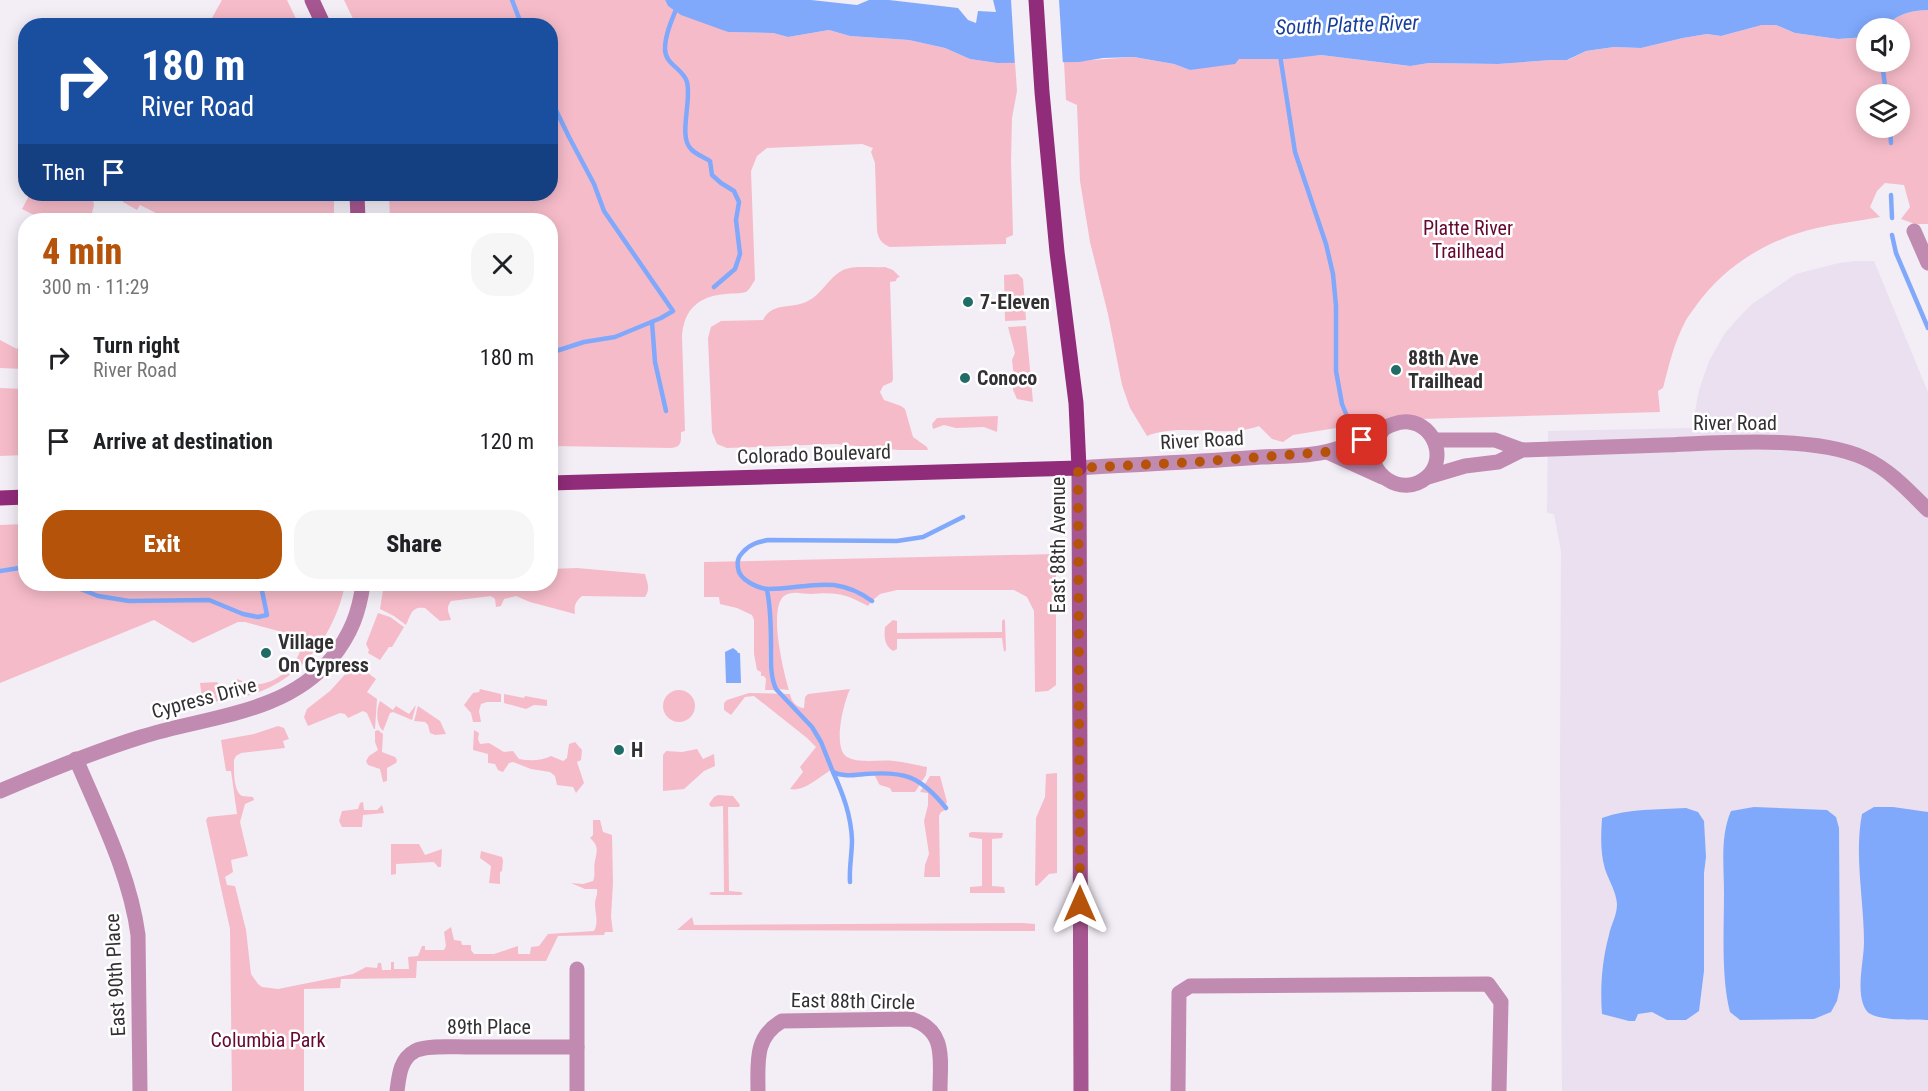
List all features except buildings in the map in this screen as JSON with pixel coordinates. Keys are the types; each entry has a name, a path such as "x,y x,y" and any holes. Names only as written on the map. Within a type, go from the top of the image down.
{"main road":[{"path":"312,0 320,18"},
{"name":"East 88th Avenue","path":"1036,0 1057,252 1074,380 1078,468 1081,1091"},
{"name":"Colorado Boulevard","path":"558,483 1078,468"},
{"path":"0,498 18,497"}],"street":[{"path":"1914,231 1928,263"},
{"path":"1410,422 1420,425 1434,440 1437,459 1428,477 1417,484 1405,486 1393,484 1382,477 1375,466 1373,453 1375,441 1390,425 1410,422"},
{"name":"River Road","path":"1078,468 1327,452 1383,430"},
{"name":"River Road","path":"1434,440 1496,440 1522,450 1740,443 1826,447 1864,458 1879,466 1928,510"},
{"name":"River Road","path":"1428,477 1464,465 1498,462 1522,450"},
{"name":"River Road","path":"1327,452 1382,477"},
{"name":"Cypress Drive","path":"0,791 76,759 149,734 264,705 290,693 327,664 342,645 360,608 362,591"},
{"name":"East 90th Place","path":"76,759 113,847 135,911 138,935 140,1091"},
{"path":"577,969 577,1091"},
{"path":"1178,1091 1179,993 1190,986 1488,984 1501,1002 1500,1091"},
{"name":"East 88th Circle","path":"758,1091 760,1045 770,1030 782,1021 911,1019 924,1023 938,1039 940,1091"},
{"name":"89th Place","path":"397,1091 399,1072 405,1060 420,1049 577,1047"}],"shaded area":[{"path":"1855,261 1874,261 1928,392 1928,1091 1562,1091 1561,551 1554,514 1547,513 1548,431 1692,428 1699,390 1709,361 1725,333 1743,313 1752,304 1796,274"}],"green space":[{"path":"222,0 287,0 296,18 212,18"},
{"path":"344,0 665,0 668,6 728,32 773,33 788,37 829,30 850,36 909,40 945,48 970,59 997,63 1015,62 1017,91 1012,118 1011,161 1013,235 1006,238 1006,244 890,247 881,241 878,233 875,163 871,152 873,148 862,144 767,148 757,156 751,171 755,280 746,292 716,295 701,301 690,311 683,327 685,431 681,432 679,445 671,448 558,446 558,213 390,213 389,201 558,201 558,18 353,18"},
{"name":"Platte River Trailhead","path":"1928,10 1928,224 1915,224 1901,219 1910,207 1904,185 1885,183 1877,191 1870,207 1880,217 1825,226 1799,233 1750,255 1709,289 1685,322 1675,346 1663,388 1658,391 1660,412 1385,420 1293,435 1283,442 1272,439 1259,426 1231,431 1174,430 1147,436 1130,408 1122,385 1108,314 1090,242 1080,181 1077,105 1066,100 1064,62 1134,57 1174,64 1190,70 1239,59 1277,59 1321,55 1409,66 1429,63 1498,64 1568,60 1586,51 1614,47 1641,48 1683,38 1707,34 1721,36 1762,25 1776,25 1795,33 1838,39 1856,38 1856,72 1910,72 1910,18 1896,18 1909,12"},
{"path":"26,201 93,201 94,205 92,213 30,213 22,209"},
{"path":"334,201 334,213 156,213 140,205 137,210 123,202"},
{"path":"885,267 893,270 900,277 890,282 893,379 892,382 883,386 880,392 884,400 905,409 913,437 928,450 899,450 835,444 727,448 717,444 712,432 708,338 711,327 721,321 763,320 772,310 802,304 847,268"},
{"path":"1018,274 1023,279 1026,320 1005,321 1004,275"},
{"path":"1026,326 1033,402 1017,399 1013,390 1012,360 1015,353 1008,327"},
{"path":"0,340 17,349 18,347 18,369 0,368"},
{"path":"0,388 18,389 18,455 0,456"},
{"path":"998,416 997,432 984,427 956,428 944,425 933,429 932,424 937,418"},
{"path":"18,524 18,591 343,591 340,604 323,640 310,656 280,682 242,697 238,695 237,679 254,684 267,683 286,672 295,661 301,648 293,645 286,633 238,622 193,643 154,620 0,683 0,525"},
{"path":"1056,554 1056,685 1048,691 1035,692 1034,611 1027,597 1014,590 897,590 880,594 873,600 861,592 835,585 766,588 770,613 769,667 775,690 765,690 766,679 757,670 752,615 720,604 719,597 704,597 704,562"},
{"path":"577,568 645,574 648,591 645,597 582,596 576,604 575,614 516,596 504,599 501,606 496,607 495,599 491,596 451,601 448,608 451,620 440,621 425,608 417,608 412,612 406,625 380,609 383,591 558,591 558,569"},
{"path":"814,586 852,590 871,602 868,606 847,596 828,593 794,593 784,596 779,603 777,627 789,690 777,689 773,678 769,593 771,590"},
{"path":"378,613 390,617 404,627 392,647 389,647 380,660 368,653 366,644"},
{"path":"1004,619 1006,650 1004,652 1002,638 897,639 897,649 893,651 886,643 885,627 893,620 897,621 897,633 1002,632"},
{"path":"360,667 376,679 367,692 377,699 375,729 367,713 363,711 348,718 345,714 340,713 308,726 304,717 307,709 330,691 349,670"},
{"path":"217,682 220,698 218,701 203,704 200,683"},
{"path":"480,689 501,694 501,702 481,704 479,711 481,722 473,722 471,713 464,705 473,693 479,692"},
{"path":"850,689 841,724 840,744 843,752 852,759 894,761 927,767 926,775 915,792 892,792 890,788 880,785 875,776 831,770 806,786 790,789 803,772 800,767 816,747 754,696 745,697 731,715 724,710 724,703 727,700 749,693 790,694 795,704 804,708 805,697 808,694"},
{"path":"679,690 691,694 695,706 691,718 679,722 667,718 663,706 667,694"},
{"path":"504,694 547,700 547,706 534,705 526,709 504,703"},
{"path":"380,701 393,710 396,706 409,714 416,705 412,720 393,712 390,713 383,731 377,717"},
{"path":"418,706 440,721 446,734 430,733 425,722 414,721"},
{"name":"Columbia Park","path":"278,726 284,728 289,739 283,741 285,748 241,753 234,760 237,790 242,796 253,797 254,800 245,804 240,822 248,856 231,860 233,872 225,877 227,885 235,886 246,930 251,974 262,987 278,989 353,974 366,967 377,968 378,963 381,963 382,970 391,970 391,962 394,962 394,969 409,969 408,957 418,956 422,946 425,946 425,950 444,950 446,946 444,932 451,927 454,940 461,941 462,945 471,945 474,954 494,954 518,946 518,954 530,954 531,947 539,946 548,934 594,931 597,921 595,904 597,889 585,889 571,883 583,884 593,881 597,851 590,838 593,835 593,820 600,820 603,832 612,835 611,917 613,932 605,932 604,935 558,936 546,961 417,961 416,978 341,979 340,988 304,989 304,1091 232,1091 230,929 206,820 208,817 237,814 231,771 226,771 221,740 254,734"},
{"path":"378,730 383,734 382,752 397,760 387,768 387,781 383,782 380,769 368,765 366,761 378,750 375,731"},
{"path":"474,730 479,733 480,744 489,743 504,752 513,751 519,759 523,760 539,760 551,756 563,761 567,758 569,744 575,742 582,750 581,760 577,762 584,783 576,793 573,787 557,785 555,776 550,772 531,769 513,762 509,763 503,772 498,770 495,764 488,763 488,754 473,750"},
{"path":"697,749 703,759 714,754 715,766 704,771 684,789 663,791 663,755 666,751 682,752"},
{"path":"1057,773 1057,873 1049,874 1037,886 1035,885 1036,818 1045,797 1046,774"},
{"path":"930,776 940,776 947,802 944,806 945,810 939,816 940,877 924,877 929,854 924,821 928,793 920,792"},
{"path":"718,795 733,796 740,805 739,807 728,807 729,891 743,894 740,895 709,894 724,892 723,806 711,807 709,804"},
{"path":"363,802 364,810 377,810 382,805 384,813 363,815 362,827 342,827 339,821 342,811 358,809 360,803"},
{"path":"969,833 1003,833 1002,838 992,839 992,886 1004,887 1005,893 970,893 970,887 982,886 982,839 969,837"},
{"path":"391,844 419,844 425,855 442,849 441,867 434,862 396,864 396,874 391,875"},
{"path":"481,851 502,857 500,884 489,883 491,866 480,858"},
{"path":"692,917 694,925 1022,923 1035,924 1035,931 677,930"}],"water":[{"name":"South Platte River","path":"665,0 811,0 857,5 869,0 889,0 958,8 968,20 976,23 978,11 996,12 993,0 1928,0 1928,10 1915,11 1896,18 1856,18 1856,38 1838,39 1795,33 1776,25 1762,25 1721,36 1707,34 1641,48 1614,47 1586,51 1567,60 1498,64 1429,63 1410,66 1321,55 1286,59 1239,59 1235,64 1190,70 1174,64 1134,57 1103,58 1079,62 997,63 970,59 945,48 909,40 850,36 829,30 788,37 773,33 728,32 681,15 668,6"},
{"path":"733,648 740,653 741,683 726,683 725,652"},
{"path":"1754,807 1827,810 1836,817 1839,828 1840,987 1837,1001 1831,1012 1814,1019 1740,1020 1730,1012 1724,969 1725,831 1731,811"},
{"path":"1874,807 1928,812 1928,1020 1877,1016 1870,1014 1863,1003 1861,986 1864,926 1859,846 1862,814"},
{"path":"1686,808 1698,812 1704,821 1706,857 1704,971 1699,1011 1686,1020 1667,1020 1652,1012 1638,1014 1635,1021 1602,1014 1603,964 1617,904 1603,862 1602,818 1633,811"}],"pier":[{"path":"1011,0 1059,0 1063,65 1015,65"}],"waterway":[{"path":"512,0 519,18"},
{"path":"680,0 668,30 665,49 668,59 682,73 687,82 685,127 687,143 691,149 710,161 712,175 734,191 739,202 736,220 740,254 735,269 714,287"},
{"path":"1280,55 1295,152 1326,244 1333,274 1336,306 1336,371 1342,404 1349,421"},
{"path":"1883,72 1885,84"},
{"path":"558,114 594,184 604,211 673,311 615,337 584,342 558,350"},
{"path":"1891,138 1891,143"},
{"path":"1891,195 1892,218"},
{"path":"1892,235 1896,253 1928,328"},
{"path":"652,322 655,362 666,411"},
{"path":"872,601 854,590 834,585 777,589 760,587 750,583 742,576 738,568 738,559 748,547 768,540 897,541 923,537 963,517"},
{"path":"0,571 18,568"},
{"path":"767,590 771,618 771,668 774,684 776,689 812,727 821,742 833,772 841,775 879,773 911,778 928,789 946,808"},
{"path":"86,591 98,596 129,601 209,600 243,614 258,617 267,615 262,591"},
{"path":"833,772 850,822 852,840 850,882"}],"place":[{"name":"7-Eleven","path":"968,302"},
{"name":"88th Ave Trailhead","path":"1396,370"},
{"name":"Conoco","path":"965,378"},
{"name":"Village On Cypress","path":"266,653"},
{"name":"H","path":"619,750"}],"route":[{"path":"1080,904 1078,468 1327,452 1362,440"}]}
